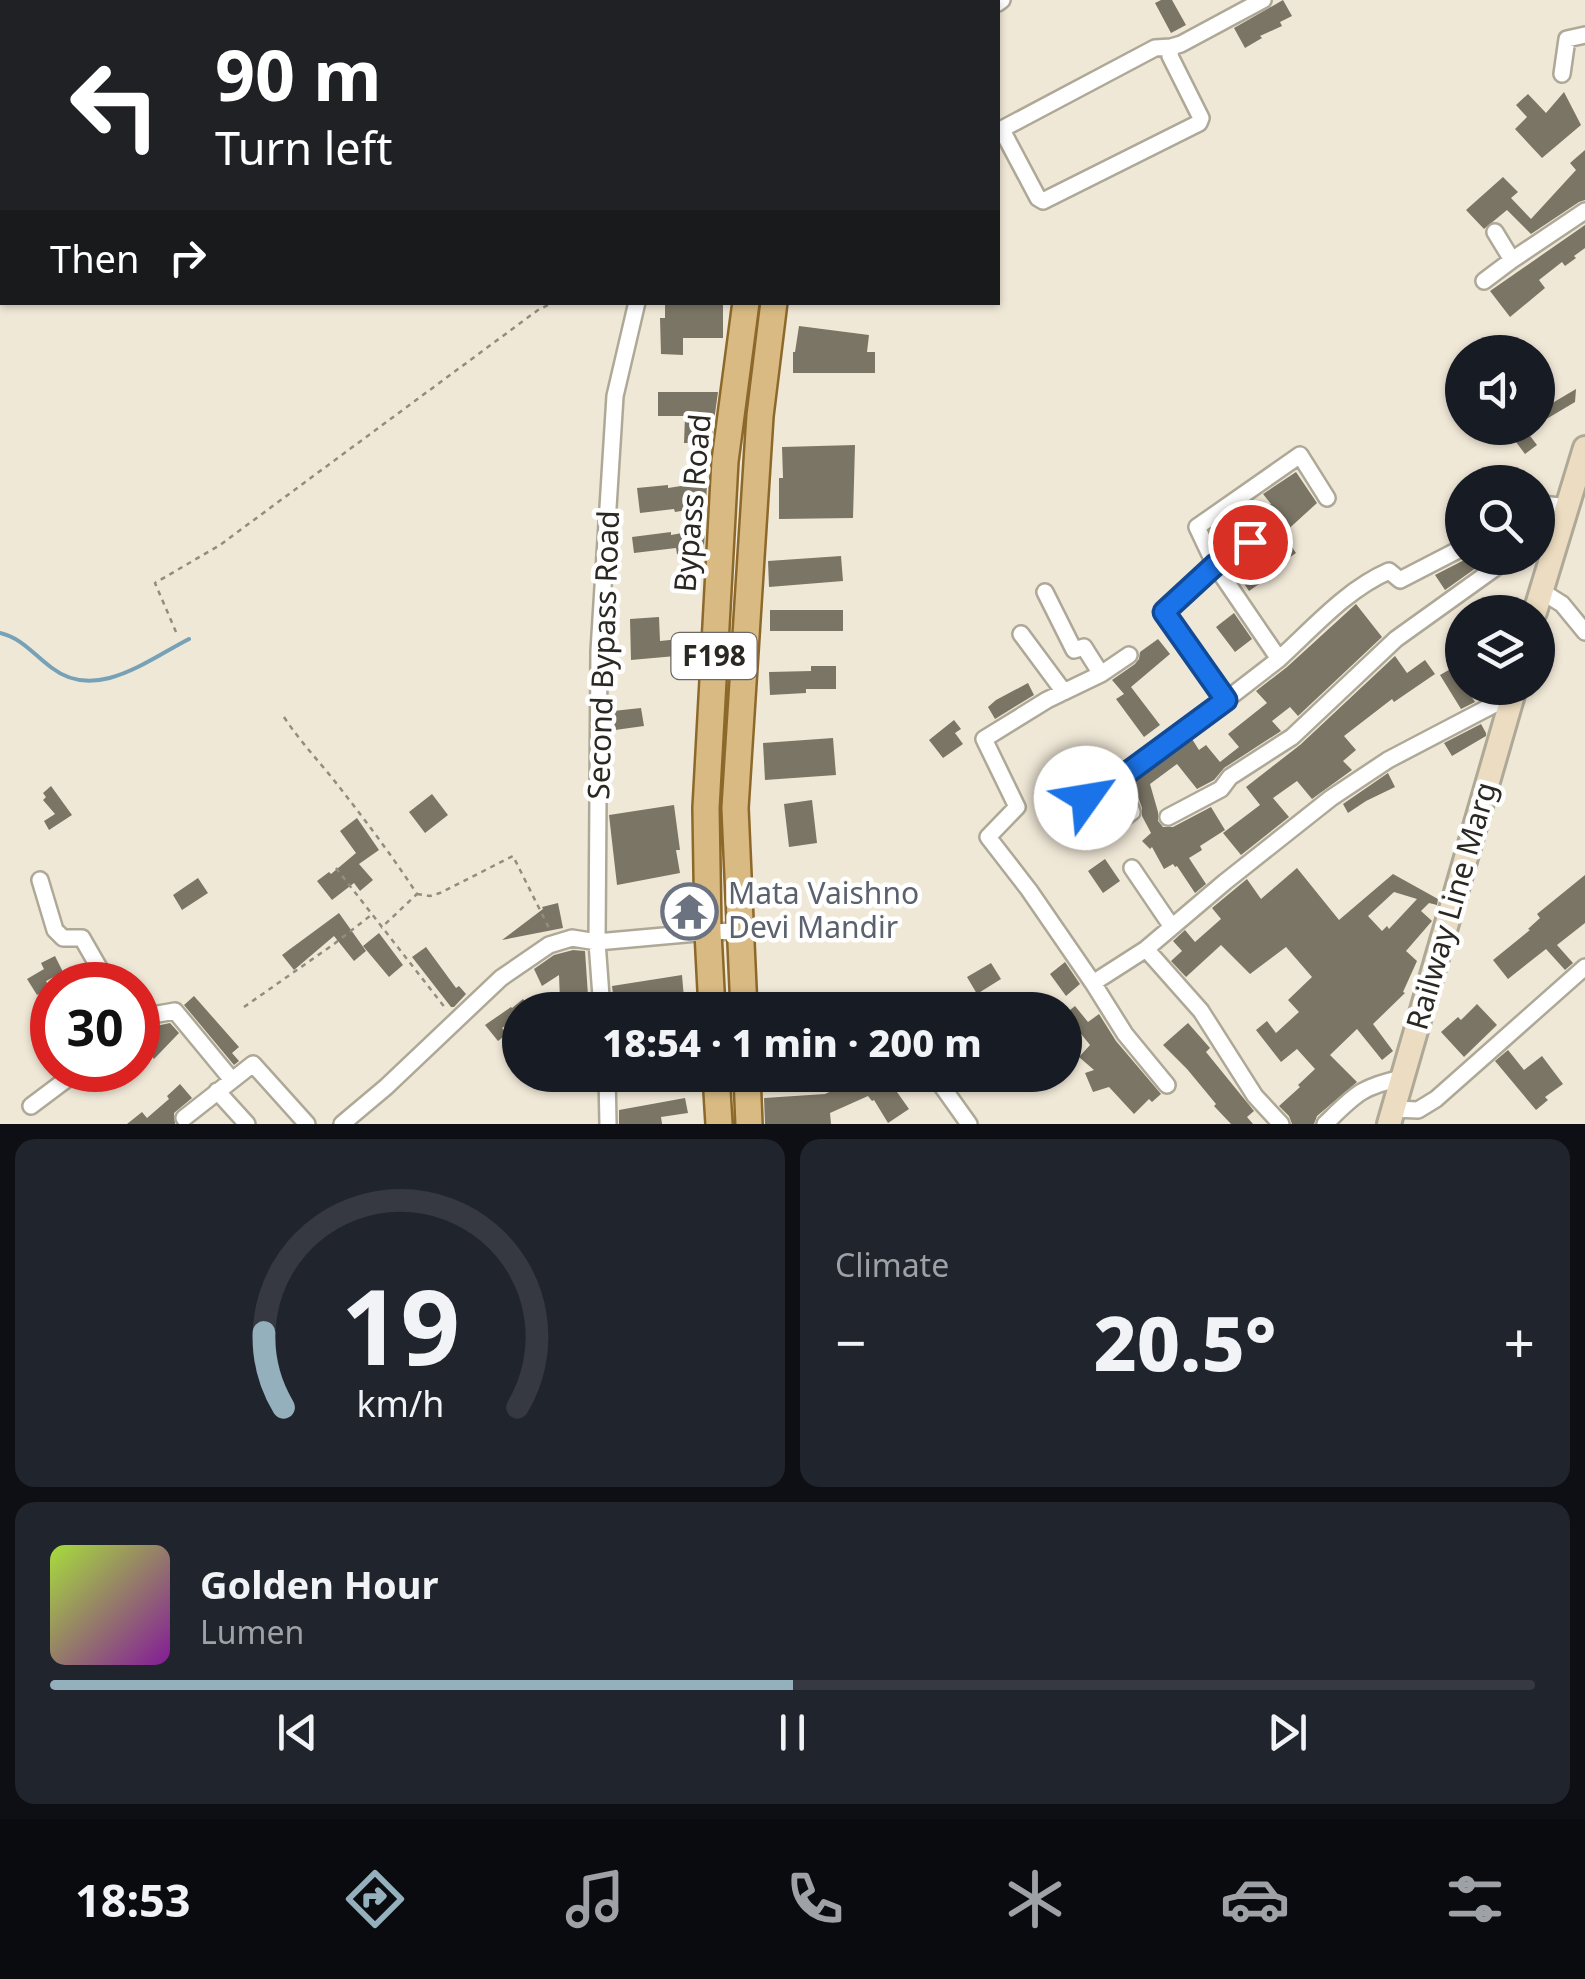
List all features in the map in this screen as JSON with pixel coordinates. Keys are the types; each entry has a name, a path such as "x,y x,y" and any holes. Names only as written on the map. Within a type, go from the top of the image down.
{"main road":[{"name":"Bypass Road","path":"711,992 706,808 725,462 746,305"},
{"name":"Bypass Road","path":"743,992 735,808 760,416 774,305"},
{"path":"1555,534 1568,507 1585,448"},
{"path":"725,462 757,461"},
{"name":"Railway Line Marg","path":"1391,1117 1510,705"},
{"path":"706,808 735,808"},
{"path":"717,1092 719,1124"},
{"path":"748,1092 749,1124"}],"street":[{"path":"1172,47 1170,56 1200,118 1198,123 1043,201 1038,198 1004,132 1008,124 1154,48 1181,44 1262,0"},
{"path":"1562,74 1567,39 1585,36"},
{"path":"1484,281 1585,210"},
{"path":"1496,232 1512,260"},
{"name":"Second Bypass Road","path":"601,992 597,942 599,650 615,396 636,305"},
{"path":"1279,659 1215,565 1197,527 1300,455 1326,498"},
{"path":"1555,506 1568,507"},
{"path":"1226,700 1164,612 1215,565 1250,542"},
{"path":"1119,779 1279,659 1375,577 1390,570 1400,580 1445,557"},
{"path":"1168,817 1220,789 1230,777 1292,736 1396,639 1485,575"},
{"path":"1044,592 1074,650 1084,647 1101,674"},
{"path":"1555,603 1562,604 1585,632"},
{"path":"1020,634 1064,692"},
{"path":"1129,656 984,738 1017,807 988,836 1125,1034 1167,1085"},
{"path":"1092,983 1146,949 1331,798 1388,760 1493,705"},
{"path":"1132,868 1172,927"},
{"path":"40,880 55,930 64,938 82,938 96,962"},
{"path":"342,1124 500,978 548,946 572,938 597,942 740,931"},
{"path":"1146,949 1201,1011 1255,1096 1281,1124"},
{"path":"1391,1117 1418,1110 1436,1099 1585,967"},
{"path":"160,1013 175,1010 232,1080"},
{"path":"184,1118 253,1064 307,1124"},
{"path":"1325,1124 1372,1084 1402,1078"},
{"path":"217,1091 247,1124"},
{"path":"31,1106 49,1092"},
{"path":"607,1092 608,1124"},
{"path":"946,1092 969,1124"}],"path":[{"path":"176,632 155,583 220,545 548,305"},
{"path":"284,717 417,894 440,894 513,856 557,943"},
{"path":"336,868 457,1021"},
{"path":"381,928 417,894"},
{"path":"244,1008 371,915"}],"building":[{"path":"1172,0 1186,25 1171,33 1155,3"},
{"path":"1283,0 1292,16 1245,48 1234,28"},
{"path":"1564,92 1581,125 1542,158 1515,129 1527,117 1516,105 1528,94 1546,113"},
{"path":"1585,150 1585,200 1531,234 1507,210 1484,229 1466,210 1503,177 1518,192 1511,198 1531,219 1576,170 1570,163"},
{"path":"1585,225 1585,248 1565,266 1562,262 1539,280 1545,288 1510,317 1490,291"},
{"path":"665,305 723,305 723,338 683,338 683,355 661,354 660,318 665,318"},
{"path":"799,326 869,335 867,352 875,352 875,373 793,373"},
{"path":"1576,389 1575,402 1555,414 1555,401"},
{"path":"658,392 718,392 711,443 684,443 685,416 658,416"},
{"path":"855,445 853,518 779,519 782,447"},
{"path":"1518,445 1537,445 1525,454"},
{"path":"1296,472 1317,503 1283,534 1296,553 1283,562 1263,534 1259,537 1242,528 1271,504 1263,494"},
{"path":"707,482 706,507 640,513 637,488"},
{"path":"705,529 704,549 677,554 676,548 634,553 632,537"},
{"path":"841,556 843,581 769,587 768,561"},
{"path":"1255,556 1269,577 1249,591 1235,570"},
{"path":"1445,570 1445,575 1466,575 1445,590 1435,575"},
{"path":"1356,604 1382,637 1298,716 1290,707 1272,721 1281,731 1197,789 1177,764 1150,784 1158,821 1163,827 1173,827 1211,807 1225,830 1189,858 1206,884 1195,893 1177,866 1164,869 1152,847 1142,841 1151,833 1133,783 1192,739 1199,750 1206,745 1220,762 1239,747 1228,734 1267,703 1256,691"},
{"path":"770,610 843,610 843,631 770,631"},
{"path":"1234,613 1252,639 1235,652 1216,627"},
{"path":"659,617 660,641 699,637 698,654 631,660 630,619"},
{"path":"1158,639 1170,654 1131,687 1160,725 1144,737 1116,699 1124,694 1112,680 1135,664 1140,652"},
{"path":"1395,656 1407,673 1425,660 1435,674 1394,702 1392,699 1344,736 1356,750 1343,761 1352,770 1312,799 1297,781 1273,798 1289,817 1241,855 1223,833 1260,805 1246,787 1300,745"},
{"path":"811,666 836,666 836,689 770,695 769,672 811,671"},
{"path":"1028,683 1034,695 995,719 988,707"},
{"path":"641,708 644,726 615,730 613,711"},
{"path":"954,720 961,729 955,733 963,744 943,758 929,740"},
{"path":"1481,724 1486,736 1452,756 1444,743"},
{"path":"833,738 836,775 765,780 763,743"},
{"path":"1388,773 1395,787 1348,813 1343,804"},
{"path":"51,786 72,815 49,830 44,821 55,814 43,800 43,793"},
{"path":"432,794 448,815 425,833 409,812"},
{"path":"812,800 817,843 789,847 784,804"},
{"path":"674,805 680,873 617,885 609,815"},
{"path":"357,818 379,850 359,864 373,880 360,891 354,883 332,900 317,881 356,853 340,831"},
{"path":"1105,859 1120,881 1103,893 1088,871"},
{"path":"1297,868 1339,920 1393,874 1438,899 1437,905 1429,903 1421,911 1432,921 1406,951 1417,961 1405,993 1373,1024 1393,1051 1382,1060 1357,1029 1330,1055 1357,1082 1317,1116 1314,1124 1292,1124 1279,1106 1315,1069 1297,1049 1281,1062 1256,1030 1267,1021 1276,1033 1299,1012 1288,1000 1312,977 1286,947 1250,974 1221,945 1186,977 1171,961 1182,951 1173,941 1185,930 1195,942 1221,919 1212,908 1247,879 1261,899","holes":["1394,892 1417,899 1389,929 1387,926 1382,931 1368,916"]},
{"path":"1585,875 1585,923 1557,945 1573,963 1565,970 1546,949 1508,979 1493,960 1530,930 1540,918 1537,914"},
{"path":"198,878 208,893 182,910 173,895"},
{"path":"558,903 563,928 502,940 542,907"},
{"path":"339,913 366,951 354,961 334,936 294,970 282,955"},
{"path":"379,933 403,965 389,977 363,946"},
{"path":"426,947 456,988 459,986 466,994 454,1007 412,957"},
{"path":"585,951 588,992 560,992 559,975 542,986 534,969 554,955"},
{"path":"1065,962 1080,984 1071,992 1063,992 1050,974"},
{"path":"991,963 1001,979 976,992 967,977"},
{"path":"682,975 683,992 613,992 612,986"},
{"path":"194,996 239,1047 232,1053 239,1061 234,1065 184,1005"},
{"path":"1477,1004 1497,1025 1464,1057 1441,1032"},
{"path":"502,1013 502,1038 498,1041 485,1025"},
{"path":"1099,1014 1116,1041 1161,1094 1152,1102 1149,1099 1134,1114 1109,1087 1093,1092 1085,1073 1094,1070 1082,1060 1090,1045 1082,1035 1082,1015 1088,1022"},
{"path":"170,1023 179,1033 160,1053 160,1025"},
{"path":"1188,1023 1254,1111 1247,1117 1253,1124 1231,1124 1163,1045"},
{"path":"1508,1050 1524,1070 1542,1056 1563,1084 1545,1097 1548,1100 1536,1110 1495,1061"},
{"path":"180,1084 192,1098 174,1113 175,1124 127,1124 142,1112 147,1118"},
{"path":"897,1092 909,1109 888,1123 868,1096 830,1113 831,1124 765,1124 764,1098"},
{"path":"685,1098 688,1113 661,1117 662,1124 619,1124 619,1110"}],"waterway":[{"path":"0,633 21,643 52,668 86,681 122,674 189,639"}],"place":[{"name":"Mata Vaishno Devi Mandir","path":"689,911"}],"route":[{"path":"1086,798 1119,779 1226,700 1164,612 1215,565 1250,542"}]}
